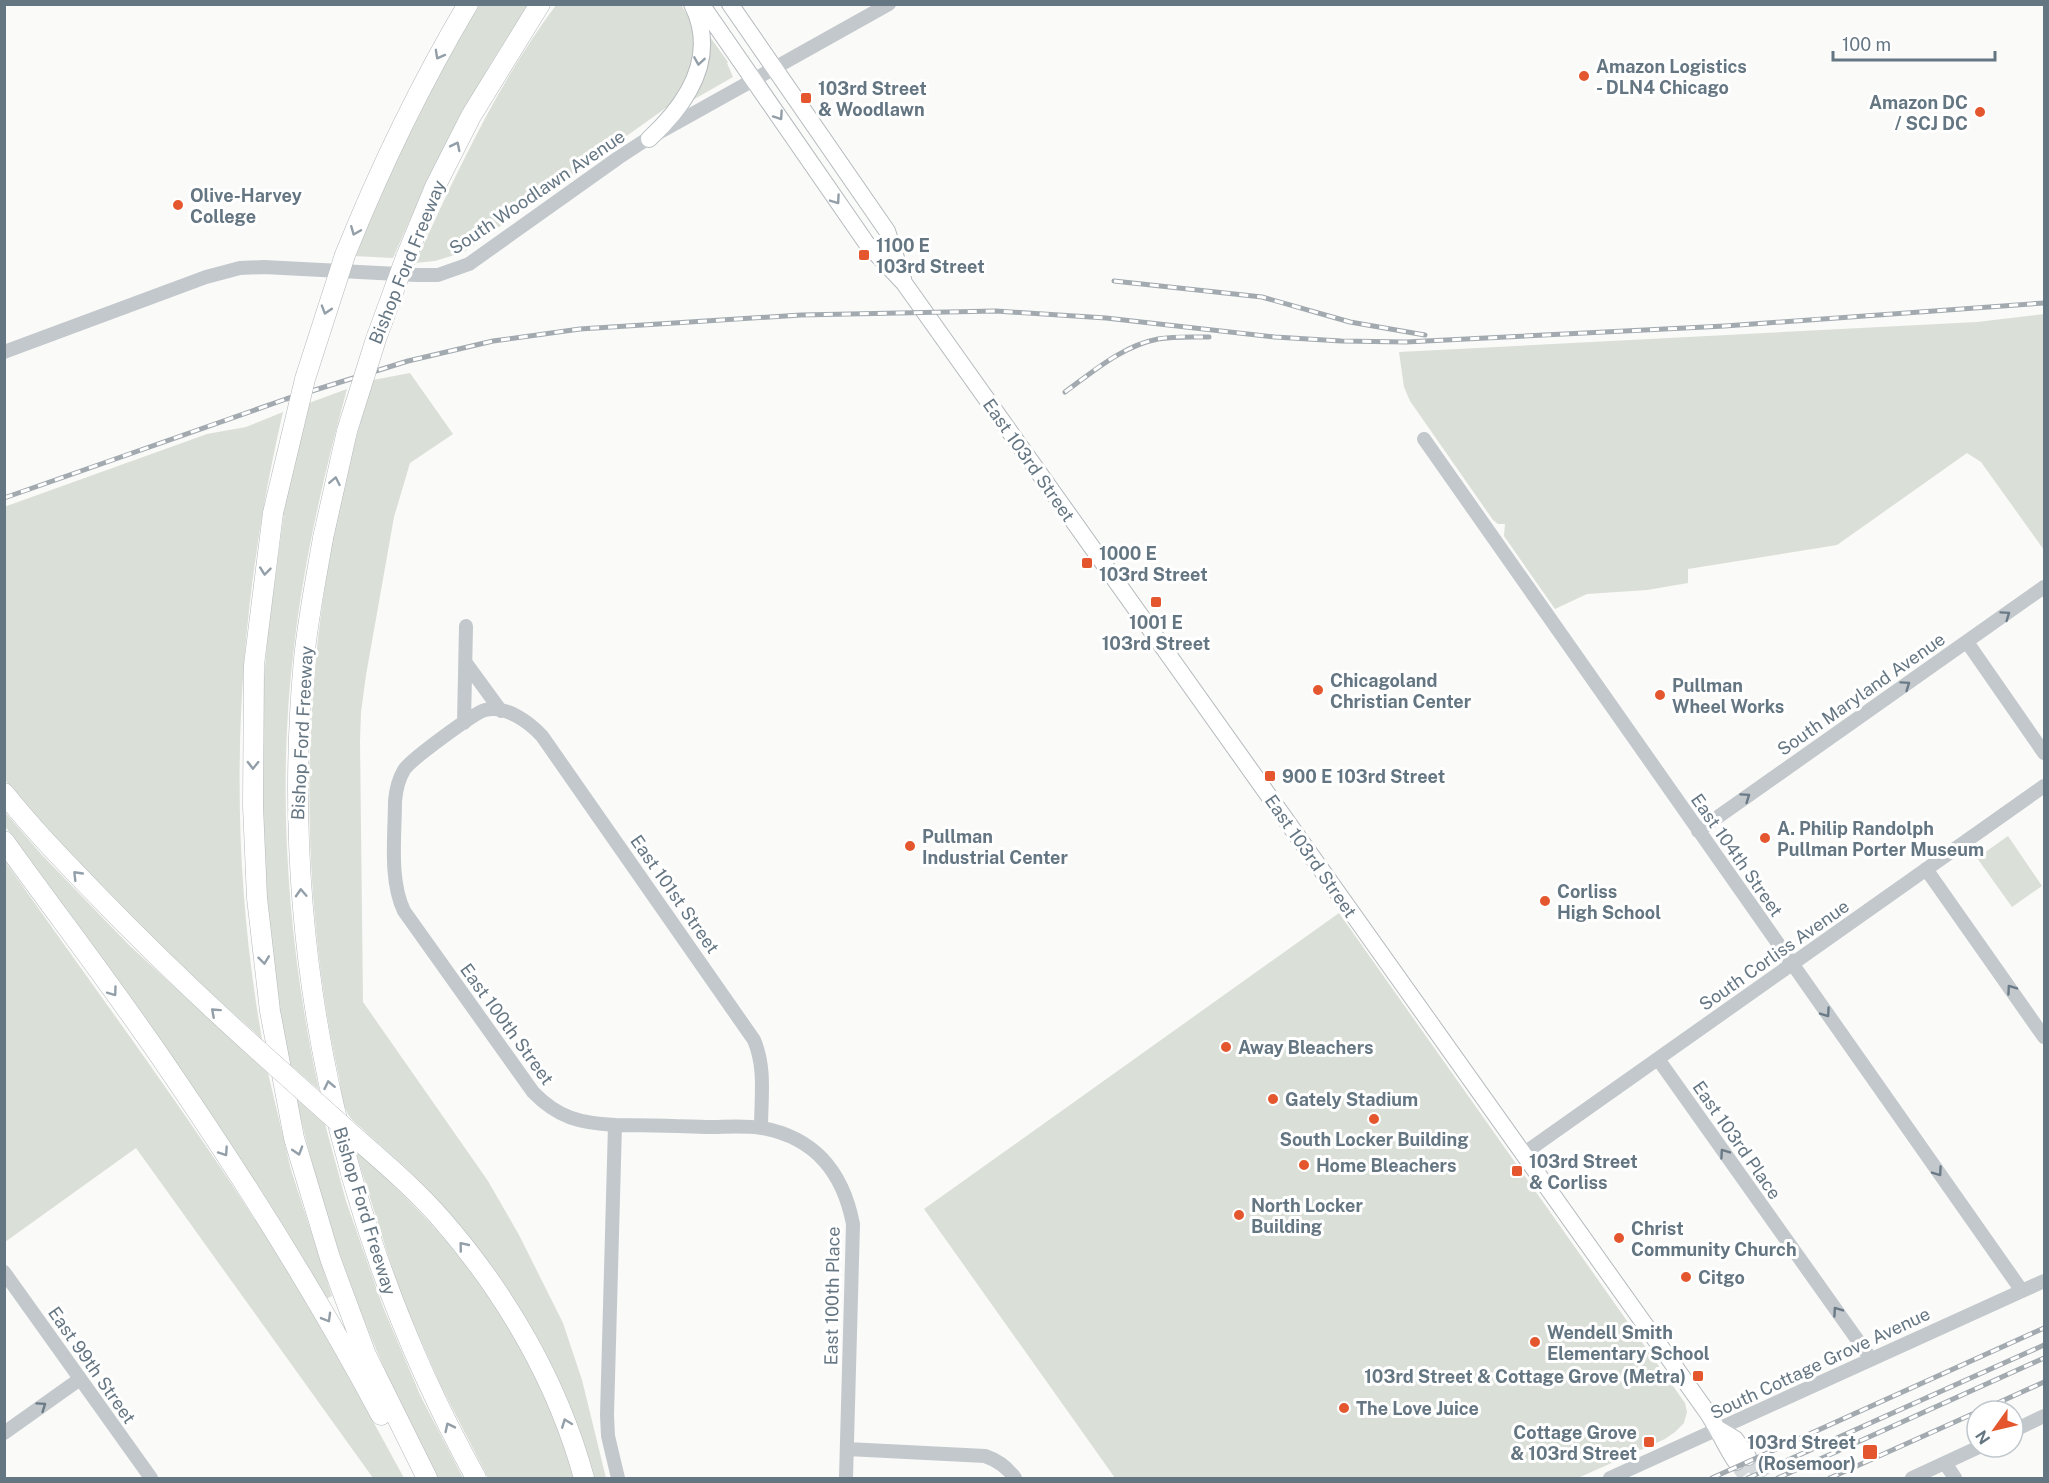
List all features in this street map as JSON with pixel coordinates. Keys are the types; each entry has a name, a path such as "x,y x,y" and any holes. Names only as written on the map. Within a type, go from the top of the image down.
{"highway":[{"path":"427,1479 366,1355 330,1258 294,1138 270,1011 257,898 253,806 254,665 273,513 305,379 345,255 372,188 411,106 468,4"},
{"name":"Bishop Ford Freeway","path":"476,1479 428,1384 403,1327 365,1222 341,1139 310,986 301,898 297,820 298,739 309,613 323,538 350,421 376,339 435,187 471,116 540,4"},
{"path":"4,793 62,859 184,984 411,1188 442,1220 498,1292 522,1332 561,1409 584,1479"},
{"path":"4,841 171,1072 258,1202 350,1356 417,1479"}],"main road":[{"path":"649,139 668,122 695,83 702,38 698,16 692,4"},
{"name":"East 103rd Street","path":"701,4 867,244 904,283 1718,1429 1735,1439 1742,1459"},
{"name":"East 103rd Street","path":"730,4 887,231 904,283"}],"street":[{"name":"South Woodlawn Avenue","path":"4,352 206,277 240,268 417,275 438,275 454,270 484,254 618,158 649,139 889,4"},
{"name":"East 104th Street","path":"1424,439 2022,1291"},
{"name":"South Maryland Avenue","path":"1698,831 2044,587"},
{"path":"464,723 466,626"},
{"path":"1967,642 2044,753"},
{"name":"East 101st Street","path":"466,663 501,711 523,720 542,736 754,1040 760,1054 762,1070 761,1128"},
{"path":"464,723 486,710 501,711"},
{"name":"East 100th Street","path":"464,723 415,759 405,768 400,778 395,801 395,879 399,900 404,911 533,1092 552,1108 573,1119 588,1123 615,1125"},
{"name":"South Corliss Avenue","path":"1523,1154 2044,786"},
{"path":"1926,869 2044,1036"},
{"name":"East 103rd Place","path":"1658,1059 1871,1359"},
{"path":"615,1125 607,1415 608,1436 618,1479"},
{"name":"East 100th Place","path":"615,1125 761,1128 796,1139 814,1150 838,1178 848,1202 853,1224 846,1479"},
{"name":"East 99th Street","path":"4,1272 151,1479"},
{"name":"South Cottage Grove Avenue","path":"1610,1479 2044,1281"},
{"path":"4,1433 80,1379"},
{"path":"2025,1425 2044,1416"},
{"path":"847,1449 985,1456 1004,1466 1015,1479"},
{"path":"1912,1479 1965,1454"},
{"path":"1945,1463 1955,1479"}],"shaded area":[{"path":"479,5 529,5 472,96 393,258 354,256 403,145 440,71"},
{"path":"556,5 681,5 695,27 698,49 677,100 464,252 435,261 415,263 462,163 496,98"},
{"path":"708,34 728,62 733,77 691,101"},
{"path":"2044,314 2044,550 1981,462 1967,453 1837,545 1688,569 1688,583 1647,590 1587,594 1555,609 1504,536 1505,524 1498,524 1493,520 1410,401 1404,387 1399,352 1977,322"},
{"path":"410,373 453,434 410,463 394,517 366,675 360,741 363,1002 488,1181 519,1235 563,1323 582,1380 606,1478 592,1478 569,1404 556,1375 527,1320 493,1267 454,1218 425,1187 348,1115 329,1026 315,918 310,840 310,762 314,684 322,607 335,531 352,455 373,380"},
{"path":"347,389 323,485 303,582 294,647 286,757 288,869 293,925 299,981 319,1090 288,1063 275,982 265,898 261,831 262,702 268,633 285,505 309,403"},
{"path":"283,412 254,567 241,724 240,803 243,882 250,961 262,1039 161,948 55,839 5,780 4,507 207,434 246,427"},
{"path":"4,811 42,855 129,945 268,1073 291,1170 332,1296 324,1300 5,826"},
{"path":"2008,836 2042,886 2012,907 1977,858"},
{"path":"5,861 164,1086 257,1223 351,1381 404,1478 373,1478 136,1148 5,1242"},
{"path":"1339,913 1685,1403 1687,1412 1684,1423 1665,1439 1578,1478 1115,1478 924,1209"},
{"path":"296,1098 325,1124 346,1201 383,1307 421,1397 463,1478 438,1478 414,1433 372,1341 337,1245 308,1148"},
{"path":"355,1150 408,1199 432,1225 454,1250 495,1306 550,1404 576,1478 488,1478 441,1386 400,1293"}],"tunnel":[{"path":"1748,1457 1763,1478"},
{"path":"1736,1462 1748,1478"}],"railway":[{"path":"1114,281 1262,297 1350,322 1425,335"},
{"path":"4,498 286,399 408,361 493,341 580,329 801,315 996,311 1106,318 1275,337 1406,342 1725,326 2044,303"},
{"path":"1065,392 1120,353 1145,342 1171,337 1209,337"},
{"path":"1712,1478 2044,1328"},
{"path":"1748,1478 2044,1345"},
{"path":"1778,1478 2044,1358"},
{"path":"2006,1399 2044,1382"},
{"path":"1830,1478 1965,1417"}],"place":[{"name":"Amazon Logistics - DLN4 Chicago","path":"1584,76"},
{"name":"103rd Street & Woodlawn","path":"806,98"},
{"name":"Amazon DC / SCJ DC","path":"1980,112"},
{"name":"Olive-Harvey College","path":"178,205"},
{"name":"1100 E 103rd Street","path":"864,255"},
{"name":"1000 E 103rd Street","path":"1087,563"},
{"name":"1001 E 103rd Street","path":"1156,602"},
{"name":"Chicagoland Christian Center","path":"1318,690"},
{"name":"Pullman Wheel Works","path":"1660,695"},
{"name":"900 E 103rd Street","path":"1270,776"},
{"name":"A. Philip Randolph Pullman Porter Museum","path":"1765,838"},
{"name":"Pullman Industrial Center","path":"910,846"},
{"name":"Corliss High School","path":"1545,901"},
{"name":"Away Bleachers","path":"1226,1047"},
{"name":"Gately Stadium","path":"1273,1099"},
{"name":"South Locker Building","path":"1374,1119"},
{"name":"Home Bleachers","path":"1304,1165"},
{"name":"103rd Street & Corliss","path":"1517,1171"},
{"name":"North Locker Building","path":"1239,1215"},
{"name":"Christ Community Church","path":"1619,1238"},
{"name":"Citgo","path":"1686,1277"},
{"name":"Wendell Smith Elementary School","path":"1535,1342"},
{"name":"103rd Street & Cottage Grove (Metra)","path":"1698,1376"},
{"name":"The Love Juice","path":"1344,1408"},
{"name":"Cottage Grove & 103rd Street","path":"1649,1442"},
{"name":"103rd Street (Rosemoor)","path":"1870,1452"}]}
